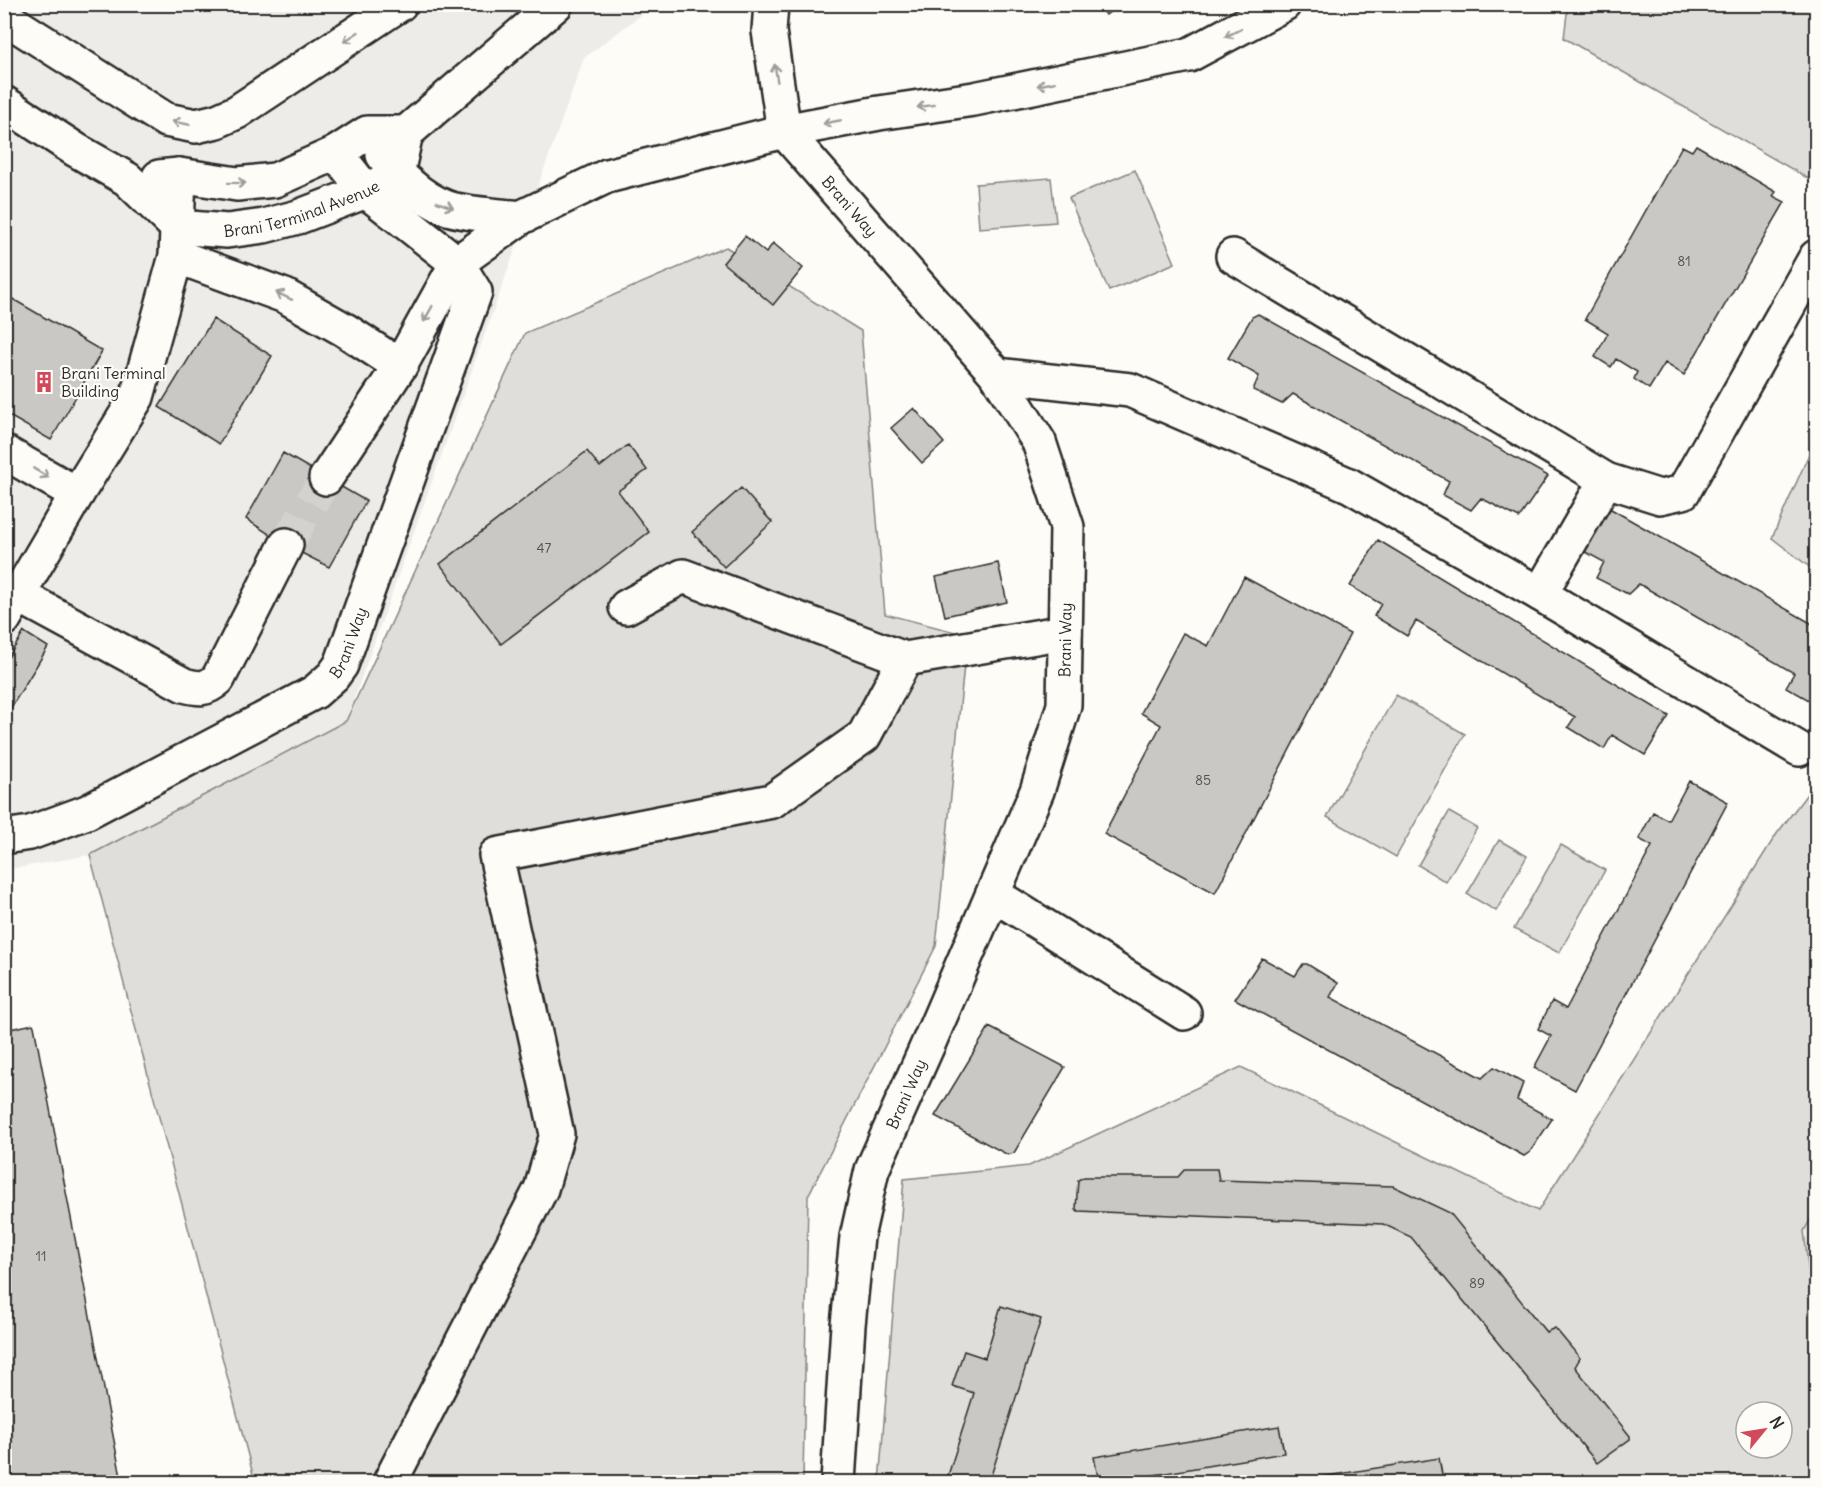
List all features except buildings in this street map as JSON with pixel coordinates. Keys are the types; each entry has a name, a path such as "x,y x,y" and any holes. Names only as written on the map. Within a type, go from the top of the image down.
{"street":[{"path":"4,16 166,120 196,126 217,121 237,112 400,4"},
{"path":"127,179 179,175 237,184 275,180 336,153 367,132 406,133 556,4"},
{"path":"771,4 769,31 784,131"},
{"path":"326,478 400,366 457,263 520,218 607,176 784,131 879,113 974,99 1189,55 1284,4"},
{"path":"4,103 76,150 127,179 177,241 285,296 345,330 400,366"},
{"name":"Brani Way","path":"784,131 997,375 1039,442 1067,527 1064,705 1037,791 872,1170 857,1237 848,1325 838,1482"},
{"path":"367,132 396,174 427,197 445,207 520,218"},
{"name":"Brani Terminal Avenue","path":"177,241 264,226 298,217 366,191 396,174 406,133"},
{"name":"Brani Way","path":"4,837 30,833 87,812 315,692 333,676 341,665 474,297 474,287 457,263 366,191 336,153"},
{"path":"179,175 177,241 137,397 11,607 184,685 199,689 207,688 218,679 286,545"},
{"path":"1233,255 1606,480 1660,496 1683,492 1816,257"},
{"path":"997,375 1130,390 1349,484 1540,594 1798,749"},
{"path":"4,452 77,494"},
{"path":"1540,594 1606,480"},
{"path":"626,607 683,576 905,659 1065,632"},
{"path":"390,1482 541,1189 557,1134 496,855 772,801 864,736 905,659"},
{"path":"993,894 1184,1013"}],"shaded area":[{"path":"5,5 654,5 584,58 346,721 90,855 5,870"},
{"path":"1568,5 1816,5 1816,183 1564,38"},
{"path":"1135,170 1175,263 1109,291 1069,198"},
{"path":"1051,178 1056,222 979,228 976,184"},
{"path":"726,247 861,331 885,614 967,635 936,946 808,1196 803,1482 255,1482 90,855 346,721 525,333"},
{"path":"1816,438 1816,572 1772,538"},
{"path":"1396,695 1465,734 1396,857 1327,817"},
{"path":"1816,782 1816,1210 1804,1231 1816,1337 1816,1482 879,1482 904,1179 1029,1166 1241,1067 1538,1211 1776,835"},
{"path":"1449,812 1477,828 1446,882 1418,865"},
{"path":"1499,840 1527,856 1496,911 1467,894"},
{"path":"1561,845 1605,870 1559,953 1514,929"},
{"path":"1816,1212 1816,1337 1804,1230"}],"tunnel":[{"path":"286,545 326,478"}],"place":[{"name":"Brani Terminal Building","path":"44,382"}]}
